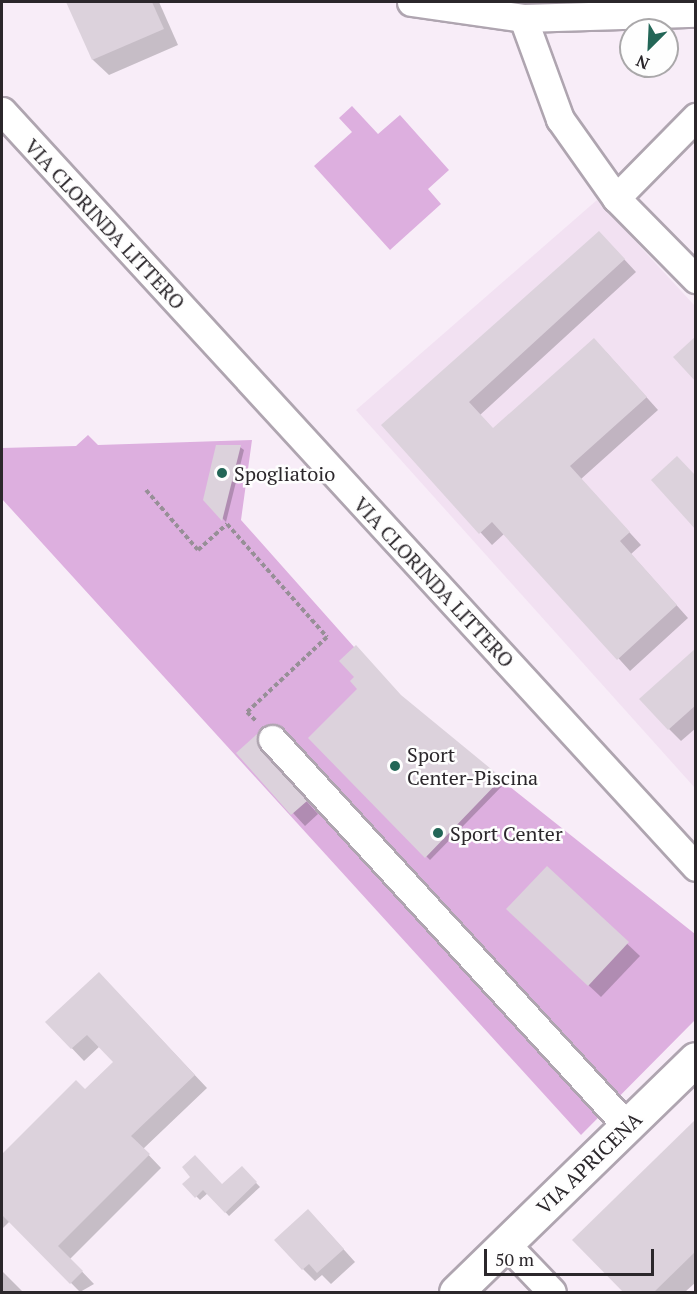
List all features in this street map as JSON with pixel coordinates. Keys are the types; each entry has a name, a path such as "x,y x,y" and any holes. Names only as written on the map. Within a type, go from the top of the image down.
{"main road":[{"name":"VIA APRICENA","path":"456,1293 696,1059"}],"street":[{"path":"411,2 523,18 696,13"},
{"path":"523,18 560,119 616,198 696,279"},
{"name":"VIA CLORINDA LITTERO","path":"2,111 696,867"},
{"path":"616,198 696,117"},
{"path":"272,739 627,1126"},
{"path":"506,1244 552,1293"}],"path":[{"path":"146,490 198,550 226,524 327,637 247,712 272,739"}],"shaded area":[{"path":"352,106 378,134 400,115 449,170 428,189 441,204 390,250 314,166 352,132 339,118"},
{"path":"597,200 695,306 695,788 356,410"},
{"name":"Sport Center","path":"88,435 98,445 252,440 241,520 402,701 695,934 695,1020 581,1135 2,499 2,448 76,446"}],"building":[{"path":"66,2 152,2 164,29 92,60"},
{"path":"599,231 625,259 469,402 493,428 594,338 647,397 570,466 630,532 620,541 677,605 617,660 492,522 479,534 381,425"},
{"path":"696,336 696,382 673,357"},
{"name":"Spogliatoio","path":"216,445 241,445 222,521 203,500"},
{"path":"677,456 696,476 696,530 651,480"},
{"name":"Sport Center-Piscina","path":"356,645 401,695 502,778 425,858 308,738 357,689 350,681 354,677 339,661"},
{"path":"696,648 696,705 668,730 639,699"},
{"path":"257,734 260,750 307,801 291,815 236,753"},
{"path":"547,866 629,942 588,986 506,909"},
{"path":"99,972 195,1075 131,1136 150,1154 58,1246 83,1271 70,1284 2,1215 2,1154 76,1080 85,1089 113,1062 87,1035 71,1049 45,1022"},
{"path":"696,1119 696,1251 653,1293 624,1293 572,1240"},
{"path":"195,1155 222,1184 242,1166 257,1182 225,1213 203,1190 195,1198 182,1184 190,1177 182,1167"},
{"path":"308,1209 344,1249 317,1273 309,1264 302,1270 274,1240"}],"place":[{"name":"Spogliatoio","path":"222,473"},
{"name":"Sport Center-Piscina","path":"395,766"},
{"name":"Sport Center","path":"438,833"}]}
